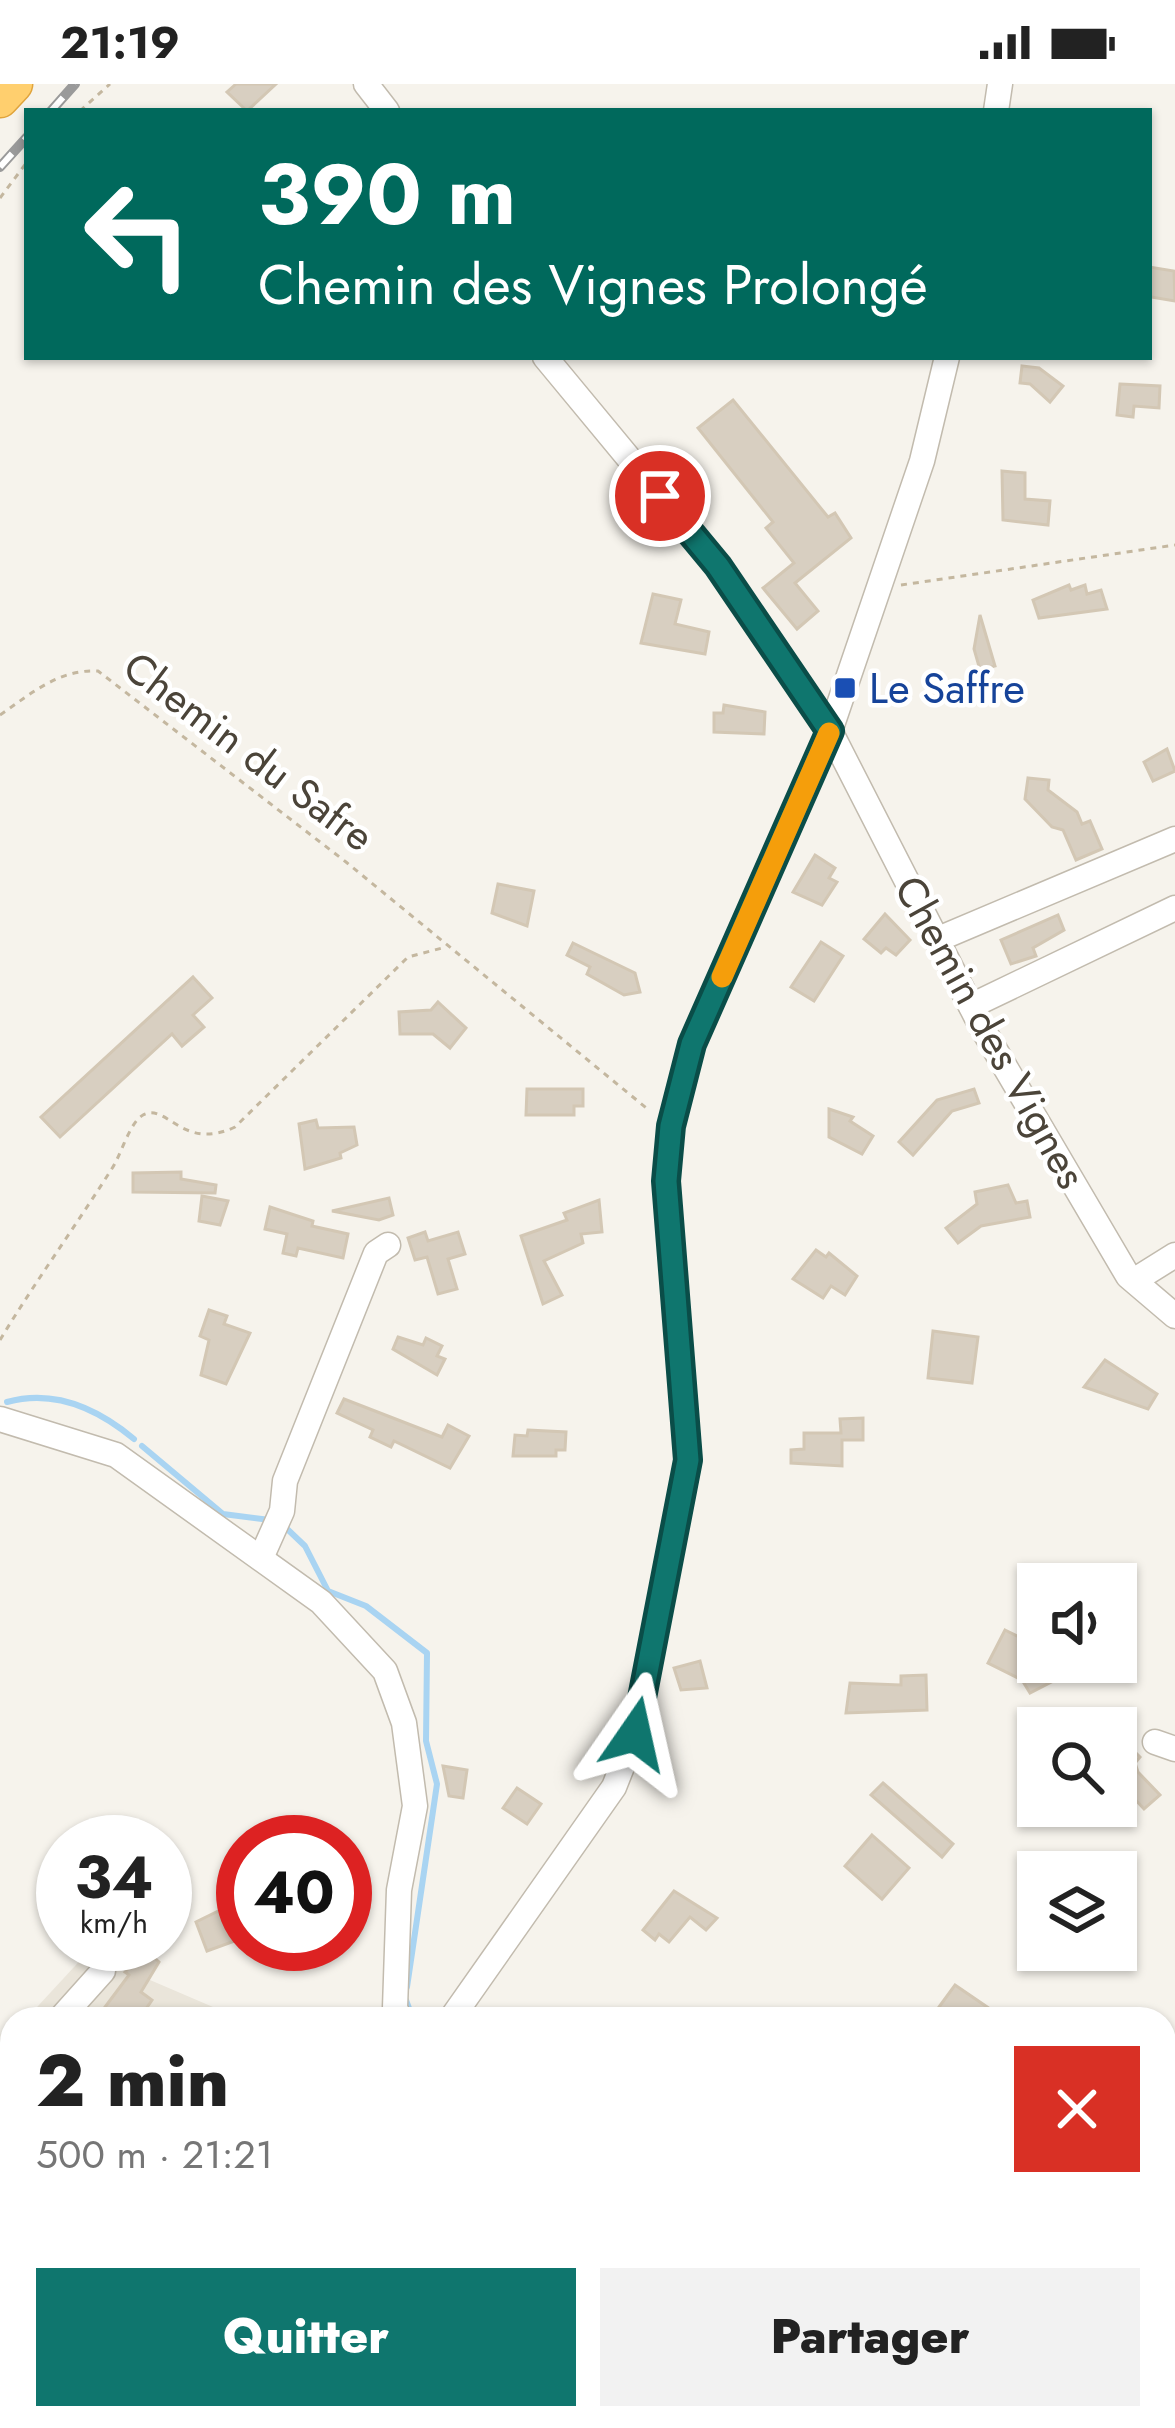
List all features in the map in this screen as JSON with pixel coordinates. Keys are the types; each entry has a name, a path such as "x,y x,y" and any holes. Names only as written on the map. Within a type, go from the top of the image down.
{"highway":[{"path":"0,99 14,84"}],"street":[{"path":"366,84 385,108"},
{"name":"Chemin des Vignes","path":"546,360 718,566 830,731 970,1006 1135,1280 1175,1316"},
{"path":"459,2007 614,1787 635,1734 688,1460 666,1181 671,1126 692,1044 830,731 922,461 946,360"},
{"path":"936,940 1175,838"},
{"path":"970,1006 1175,908"},
{"path":"261,1558 333,1357 376,1253 388,1244"},
{"path":"1135,1280 1175,1256"},
{"path":"0,1419 116,1455 321,1602 385,1670 404,1723 415,1806 399,1890 395,2007"},
{"path":"71,2007 103,1971"}],"path":[{"path":"83,108 110,84"},
{"path":"0,197 24,166"},
{"path":"881,587 1175,545"},
{"name":"Chemin du Safre","path":"0,715 49,681 76,670 98,671 451,946 586,1063 671,1126"},
{"path":"0,1340 120,1156 138,1119 148,1112 161,1114 187,1134 202,1138 235,1127 408,957 451,946"}],"shaded area":[{"path":"70,1971 129,1971 213,2007 37,2007"}],"building":[{"path":"236,84 276,84 250,108 244,108 227,92"},
{"path":"1152,267 1174,271 1175,301 1152,297"},
{"path":"1022,366 1039,368 1063,386 1050,402 1030,384 1020,383"},
{"path":"1120,384 1160,386 1159,408 1134,406 1133,417 1117,415"},
{"path":"733,400 828,517 835,513 851,538 795,583 818,611 797,629 763,588 794,563 766,528 773,522 698,428"},
{"path":"1002,471 1025,473 1025,499 1050,501 1048,525 1003,520"},
{"path":"1069,585 1071,590 1085,585 1087,594 1101,590 1107,609 1039,618 1033,600"},
{"path":"653,594 681,600 675,624 709,632 705,654 641,643"},
{"path":"980,615 995,666 980,670 974,649"},
{"path":"724,705 765,712 764,734 714,732 714,713 723,713"},
{"path":"1167,749 1175,771 1153,781 1144,762"},
{"path":"1028,778 1049,780 1048,790 1077,812 1082,824 1090,821 1102,849 1076,860 1063,830 1052,827 1025,799"},
{"path":"815,855 835,868 829,878 837,882 822,905 793,892"},
{"path":"498,884 534,891 527,926 492,913"},
{"path":"885,914 910,940 896,955 886,948 881,953 864,939"},
{"path":"1058,915 1064,930 1033,948 1036,956 1011,964 1001,940"},
{"path":"821,942 843,956 814,1001 791,987"},
{"path":"573,943 635,973 640,992 624,995 587,974 590,967 567,955"},
{"path":"193,977 212,998 193,1015 204,1027 182,1046 172,1034 60,1137 41,1117"},
{"path":"438,1002 466,1028 450,1048 433,1034 400,1034 399,1012 431,1010"},
{"path":"527,1089 583,1089 583,1106 574,1106 574,1115 526,1115"},
{"path":"974,1089 979,1103 952,1111 913,1155 899,1142 937,1100"},
{"path":"829,1109 853,1117 850,1121 873,1136 862,1154 829,1137"},
{"path":"316,1120 318,1128 354,1127 357,1145 340,1153 341,1158 305,1169 299,1124"},
{"path":"181,1172 181,1179 216,1185 215,1193 133,1192 133,1173"},
{"path":"1008,1185 1016,1203 1027,1201 1030,1217 981,1226 958,1243 946,1228 977,1204 975,1192"},
{"path":"202,1196 228,1201 220,1225 199,1221"},
{"path":"389,1198 393,1215 379,1220 332,1211"},
{"path":"599,1200 602,1232 581,1234 583,1243 544,1261 562,1295 543,1304 521,1236 567,1220 564,1213"},
{"path":"270,1207 313,1221 312,1226 348,1234 343,1258 298,1248 296,1256 283,1253 287,1234 265,1229"},
{"path":"425,1232 428,1241 458,1232 465,1254 448,1259 457,1289 438,1294 427,1257 415,1260 408,1238"},
{"path":"816,1250 826,1257 829,1253 857,1276 845,1295 831,1286 823,1298 793,1279"},
{"path":"209,1310 227,1316 224,1324 250,1333 226,1384 201,1375 209,1340 200,1336"},
{"path":"933,1331 978,1337 972,1383 928,1378"},
{"path":"398,1337 423,1345 426,1338 442,1346 437,1356 445,1359 437,1375 393,1349"},
{"path":"1105,1360 1157,1394 1148,1409 1084,1387"},
{"path":"344,1399 442,1437 448,1425 469,1436 450,1468 394,1441 391,1447 370,1437 373,1430 337,1413"},
{"path":"863,1418 863,1440 842,1440 842,1466 791,1463 791,1450 804,1449 804,1433 841,1433 840,1419"},
{"path":"528,1430 566,1432 565,1450 556,1450 556,1456 513,1456 515,1435 527,1436"},
{"path":"1005,1630 1017,1636 1017,1678 988,1663"},
{"path":"700,1661 707,1688 681,1690 674,1668"},
{"path":"926,1675 927,1710 846,1713 850,1683 901,1685 901,1676"},
{"path":"1024,1683 1049,1683 1030,1693"},
{"path":"443,1766 467,1770 463,1798 449,1796"},
{"path":"1137,1769 1160,1795 1144,1809 1137,1801"},
{"path":"883,1783 953,1844 942,1857 871,1795"},
{"path":"517,1788 541,1804 527,1824 503,1808"},
{"path":"872,1835 909,1868 882,1899 845,1866"},
{"path":"674,1891 717,1918 706,1930 690,1917 669,1942 659,1934 655,1940 643,1930"},
{"path":"216,1912 216,1948 207,1951 196,1922"},
{"path":"126,1971 154,1971 141,1992 152,2000 147,2007 105,2007 129,1975"},
{"path":"955,1985 987,2007 939,2007"}],"waterway":[{"path":"7,1402 42,1398 75,1404 134,1439"},
{"path":"142,1446 223,1514 270,1520"},
{"path":"283,1525 305,1546 328,1591 366,1606 427,1653 426,1741 437,1784 407,1987"},
{"path":"406,2000 409,2007"}],"railway":[{"path":"54,108 75,84"},
{"path":"0,167 24,140"}],"slow traffic":[{"path":"722,977 829,733"}],"place":[{"name":"Le Saffre","path":"845,688"}],"route":[{"path":"635,1734 688,1460 666,1181 671,1126 692,1044 830,731 718,566 660,496"}]}
